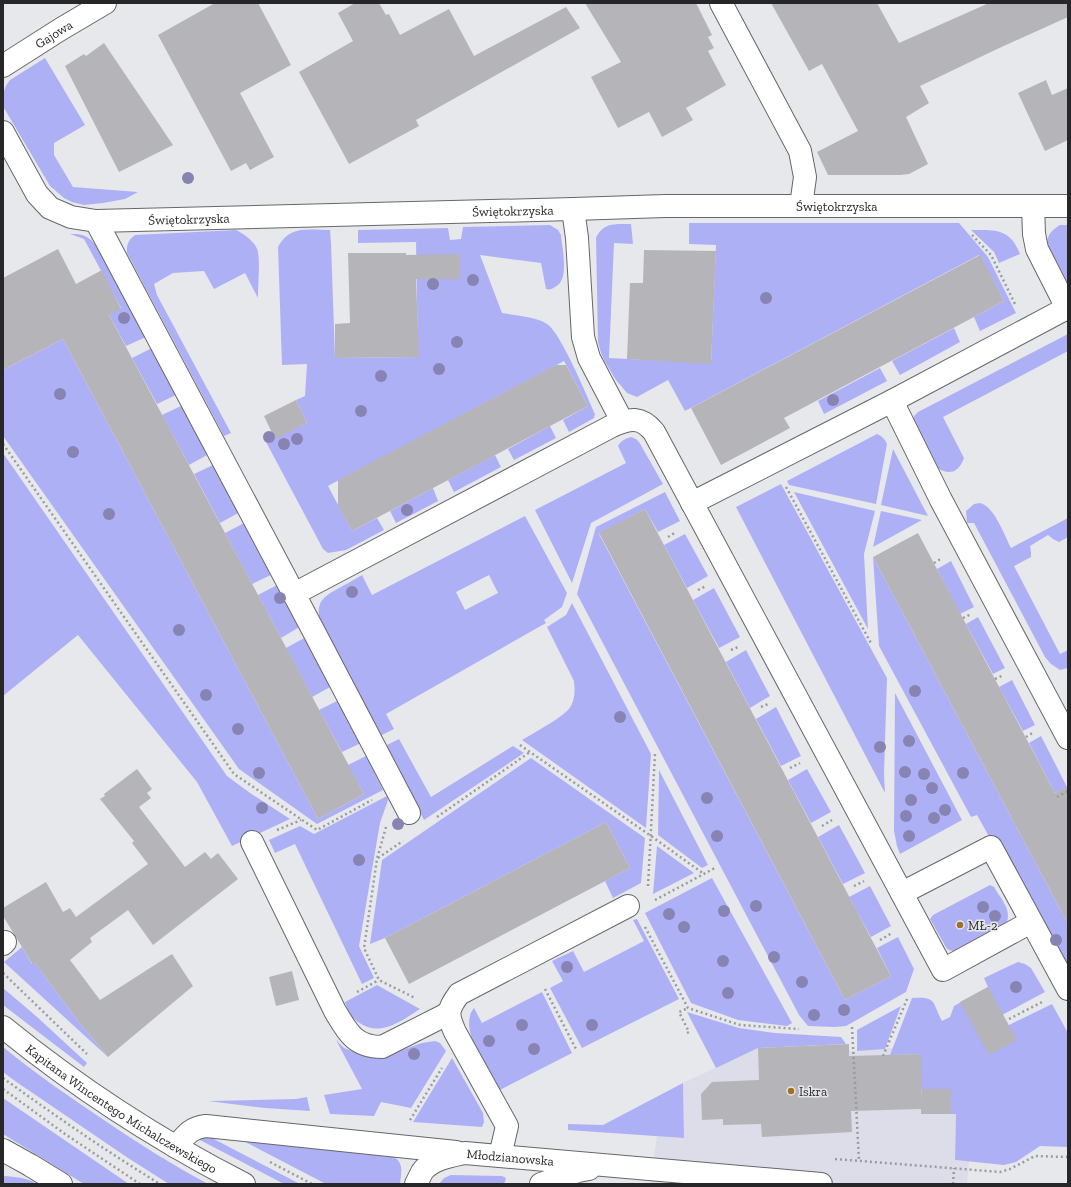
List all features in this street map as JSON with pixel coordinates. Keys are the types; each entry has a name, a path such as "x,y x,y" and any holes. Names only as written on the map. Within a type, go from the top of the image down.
{"street":[{"name":"Gajowa","path":"3,66 105,3"},
{"path":"721,3 800,151 805,177 801,206"},
{"name":"Świętokrzyska","path":"3,132 37,194 50,208 70,217 96,221 665,206 1068,206"},
{"path":"692,503 1068,308 1038,249 1034,234 1033,206"},
{"path":"573,209 577,238 583,337 589,358 622,421"},
{"path":"96,221 409,813"},
{"path":"892,400 941,500 1068,738"},
{"path":"294,594 622,421 631,419 640,421 648,425 654,432 943,970 1032,922"},
{"path":"252,842 335,1012 349,1033 357,1041 363,1045 382,1047 449,1013"},
{"path":"902,893 991,847 1068,989"},
{"path":"500,1156 507,1126 459,1041 450,1022 449,1013 451,1005 459,994 628,906"},
{"name":"Kapitana Wincentego Michalczewskiego","path":"3,1027 27,1047 114,1110 176,1147 244,1184"},
{"path":"176,1147 191,1130 206,1126 465,1153"},
{"path":"3,1150 61,1184"},
{"name":"Młodzianowska","path":"416,1184 422,1172 433,1163 448,1157 465,1153 821,1184"},
{"name":"Młodzianowska","path":"541,1184 578,1171 616,1166"}],"path":[{"path":"968,230 992,255 1017,309"},
{"path":"3,444 234,774 317,830 397,790"},
{"path":"784,484 872,645"},
{"path":"520,745 704,874"},
{"path":"436,818 530,752"},
{"path":"648,889 655,753"},
{"path":"364,948 377,859 392,802 397,790"},
{"path":"1057,797 1068,791"},
{"path":"377,859 406,839"},
{"path":"653,901 715,868"},
{"path":"644,924 688,1008"},
{"path":"3,974 87,1054"},
{"path":"352,994 379,980"},
{"path":"545,989 577,1051"},
{"path":"883,1056 908,997"},
{"path":"1009,1019 1044,1001"},
{"path":"686,1033 689,1032 679,1012 688,1008 740,1025 799,1028"},
{"path":"852,1027 858,1161"},
{"path":"410,1120 459,1041"},
{"path":"3,1078 136,1170 160,1184"},
{"path":"3,1089 65,1134 140,1184"},
{"path":"953,1184 954,1168"}],"shaded area":[{"path":"45,58 85,125 54,143 54,155 73,187 138,192 125,199 84,205 64,198 50,186 4,108 3,101 4,90 10,80"},
{"path":"689,223 959,223 988,257 1016,313 980,331 974,317 1004,301 979,255 685,411 668,380 637,397 627,393 616,380 605,362 598,342 596,238 602,229 610,225 631,224 633,244 614,243 609,358 711,363 716,245 689,244"},
{"path":"550,225 558,230 561,235 564,264 564,271 560,283 552,289 546,289 541,263 480,255 502,313 538,320 547,324 553,330 580,380 595,414 594,418 569,432 563,420 588,406 564,361 328,486 352,531 377,518 384,530 346,550 328,553 323,549 266,442 307,423 296,400 305,396 307,364 282,365 278,247 288,235 300,230 330,230 335,358 418,357 416,242 358,243 358,230 448,228 450,240 461,239 463,227"},
{"path":"1060,225 1068,225 1068,284 1047,243 1051,232"},
{"path":"236,230 246,236 257,248 259,257 258,298 245,273 214,289 204,271 173,273 154,284 157,295 231,433 224,436 127,253 127,247 128,242 135,235"},
{"path":"971,230 1001,232 1012,239 1020,254 999,263 994,252"},
{"path":"70,234 82,235 90,239 96,246 103,256 146,337 126,346 109,315 121,308 84,239"},
{"path":"954,328 960,342 900,375 892,361"},
{"path":"1068,334 1068,351 943,417 964,458 960,467 954,471 946,472 937,468 912,420 914,416 918,412"},
{"path":"63,339 318,819 364,794 348,765 366,756 383,790 317,824 239,769 3,436 3,370"},
{"path":"152,348 176,395 157,404 132,358"},
{"path":"880,368 887,381 824,414 818,401"},
{"path":"183,405 209,454 189,465 162,415"},
{"path":"550,426 556,438 514,460 508,449"},
{"path":"877,434 883,438 887,444 876,504 789,485 787,481"},
{"path":"631,437 639,442 663,484 591,523 572,583 535,510 626,463 618,446 623,440"},
{"path":"893,449 928,516 881,505"},
{"path":"3,453 227,776 290,819 232,846 197,782 78,635 3,696"},
{"path":"495,455 501,467 454,492 448,480"},
{"path":"215,464 240,512 220,523 194,474"},
{"path":"781,484 887,678 884,774 885,793 736,507"},
{"path":"433,488 438,501 396,523 390,511"},
{"path":"665,492 680,521 658,532 645,509 599,534 845,1000 891,976 877,948 898,937 914,969 906,992 846,1026 808,1026 799,1015 577,594 596,527"},
{"path":"794,492 875,511 864,554 868,629"},
{"path":"980,503 990,510 995,516 1011,548 1068,518 1068,537 1059,542 1048,535 1030,546 1031,557 1014,566 1060,654 1068,650 1068,668 1060,670 1051,664 1045,657 974,523 967,523 966,511 974,504"},
{"path":"881,511 922,520 873,547"},
{"path":"525,516 567,593 562,607 544,620 546,623 386,714 394,729 380,736 320,621 319,614 320,604 325,597 362,575 372,595","holes":["489,575 498,593 465,610 456,592"]},
{"path":"246,522 273,574 252,584 225,533"},
{"path":"685,534 708,576 687,588 664,545"},
{"path":"873,557 1068,924 1068,977 977,815 971,817 879,646"},
{"path":"951,561 974,607 960,614 937,569"},
{"path":"279,584 301,626 281,638 258,595"},
{"path":"714,588 740,637 719,648 693,600"},
{"path":"572,603 651,754 646,828 522,740 549,724 571,706 575,688 574,681 547,627 566,615"},
{"path":"978,617 1005,668 993,674 966,624"},
{"path":"306,637 332,686 312,697 286,648"},
{"path":"746,650 770,696 750,708 726,662"},
{"path":"1012,680 1035,725 1023,731 999,687"},
{"path":"895,693 962,820 900,854 894,831"},
{"path":"339,700 361,743 342,752 319,710"},
{"path":"776,707 801,756 781,766 756,719"},
{"path":"1041,736 1067,787 1055,793 1029,743"},
{"path":"399,739 431,797 513,746 524,753 424,820 385,746"},
{"path":"531,758 645,838 641,883 613,898 605,881 630,868 606,822 385,938 370,944 382,860"},
{"path":"807,769 831,812 811,823 788,780"},
{"path":"659,770 708,865 702,868 658,835"},
{"path":"387,796 388,800 380,823 359,946 374,978 362,984 295,844 275,853 269,840 300,826 314,834"},
{"path":"839,825 865,873 843,884 818,837"},
{"path":"657,846 694,873 653,894"},
{"path":"712,878 792,1023 787,1026 738,1020 691,1003 645,913"},
{"path":"990,885 994,887 1004,902 1008,912 1007,922 1004,928 961,950 952,951 947,949 930,919 933,915"},
{"path":"870,886 891,926 871,937 849,897"},
{"path":"637,919 679,999 582,1048 550,988 563,981 552,961 573,951 584,972 644,941 633,920"},
{"path":"22,947 32,964 35,963 78,1021 108,1057 4,962"},
{"path":"1018,962 1031,968 1045,992 1002,1015 1007,1026 1052,1004 1068,1033 1068,1147 1040,1146 1016,1162 1004,1165 955,1160 956,1114 951,1114 951,1089 921,1089 920,1054 890,1055 912,998 930,999 935,1005 942,1021 950,1017 954,1006 988,987 984,978"},
{"path":"377,985 420,1009 398,1023 390,1026 382,1028 366,1027 353,1018 345,1002"},
{"path":"3,988 87,1063 84,1067 3,1005"},
{"path":"542,992 572,1053 498,1091 478,1055 470,1034 470,1015 474,1008 482,1023"},
{"path":"901,1006 885,1049 857,1051 857,1030"},
{"path":"687,1012 739,1028 775,1033 841,1037 846,1044 758,1048 716,1068"},
{"path":"336,1040 344,1048 360,1054 387,1055 422,1043 435,1041 440,1043 446,1051 411,1108 381,1102 374,1116 330,1114 324,1095 362,1089"},
{"path":"849,1044 849,1051 893,1048 890,1054 921,1054 951,1089 951,1114 956,1114 955,1160 969,1161 967,1184 650,1184 657,1136 684,1138 683,1083 758,1048"},
{"path":"3,1047 54,1086 119,1130 169,1162 208,1184 169,1184 128,1158 3,1072"},
{"path":"452,1058 483,1113 484,1122 482,1127 413,1122"},
{"path":"683,1083 684,1138 568,1130 568,1124 603,1125"},
{"path":"307,1097 310,1111 265,1108 208,1101 296,1099"},
{"path":"3,1098 129,1184 84,1184 3,1134"},
{"path":"210,1137 300,1184 284,1184 198,1139"},
{"path":"236,1137 388,1153 397,1159 401,1166 400,1184 326,1184"},
{"path":"451,1175 502,1176 506,1178 503,1184 439,1184 444,1178"},
{"path":"3,1176 17,1177 37,1184 3,1184"}],"building":[{"path":"215,3 258,3 291,65 240,93 274,157 250,170 246,163 231,171 158,35"},
{"path":"355,3 379,3 386,15 389,14 400,35 449,9 474,56 566,7 580,28 416,120 419,126 349,164 299,72 353,41 338,13"},
{"path":"585,3 696,3 712,35 708,37 714,48 708,51 726,85 686,108 693,120 662,137 649,112 618,128 591,77 621,62"},
{"path":"771,3 877,3 899,43 989,3 1068,3 1068,17 920,86 929,103 906,117 928,164 909,174 900,175 828,175 817,152 858,131 822,64 809,71"},
{"path":"104,43 173,145 119,172 65,66 84,54 86,56"},
{"path":"1046,80 1052,95 1068,88 1068,140 1045,151 1018,93"},
{"path":"58,249 76,284 102,270 121,309 109,315 364,794 318,819 63,339 3,370 3,278"},
{"path":"644,250 716,251 711,364 627,359 630,283 643,283"},
{"path":"348,253 406,253 406,255 460,254 460,279 416,279 419,357 335,358 335,324 350,323"},
{"path":"980,255 1004,301 784,418 790,428 721,465 691,408"},
{"path":"556,365 566,365 588,406 352,531 338,506 338,480"},
{"path":"296,400 307,423 275,439 264,416"},
{"path":"645,509 891,976 845,1000 599,533"},
{"path":"918,533 1055,793 1068,786 1068,924 873,557"},
{"path":"137,769 152,789 147,793 151,798 139,807 185,867 205,852 211,859 218,853 238,879 153,945 128,910 90,938 92,942 70,960 100,1000 172,954 193,986 108,1057 78,1021 35,963 33,965 3,916 3,908 46,882 63,912 70,908 76,917 148,864 132,843 134,841 100,799 105,796 104,794"},
{"path":"606,822 630,868 409,984 385,938"},
{"path":"292,971 299,1000 276,1006 269,977"},
{"path":"988,987 1017,1040 989,1055 960,1002"},
{"path":"849,1044 849,1056 921,1054 922,1104 922,1089 951,1089 951,1114 921,1114 921,1109 851,1111 852,1132 762,1137 761,1124 723,1125 723,1119 702,1120 701,1094 712,1082 759,1080 758,1048"}],"place":[{"name":"MŁ-2","path":"960,925"},
{"name":"Iskra","path":"791,1091"}]}
